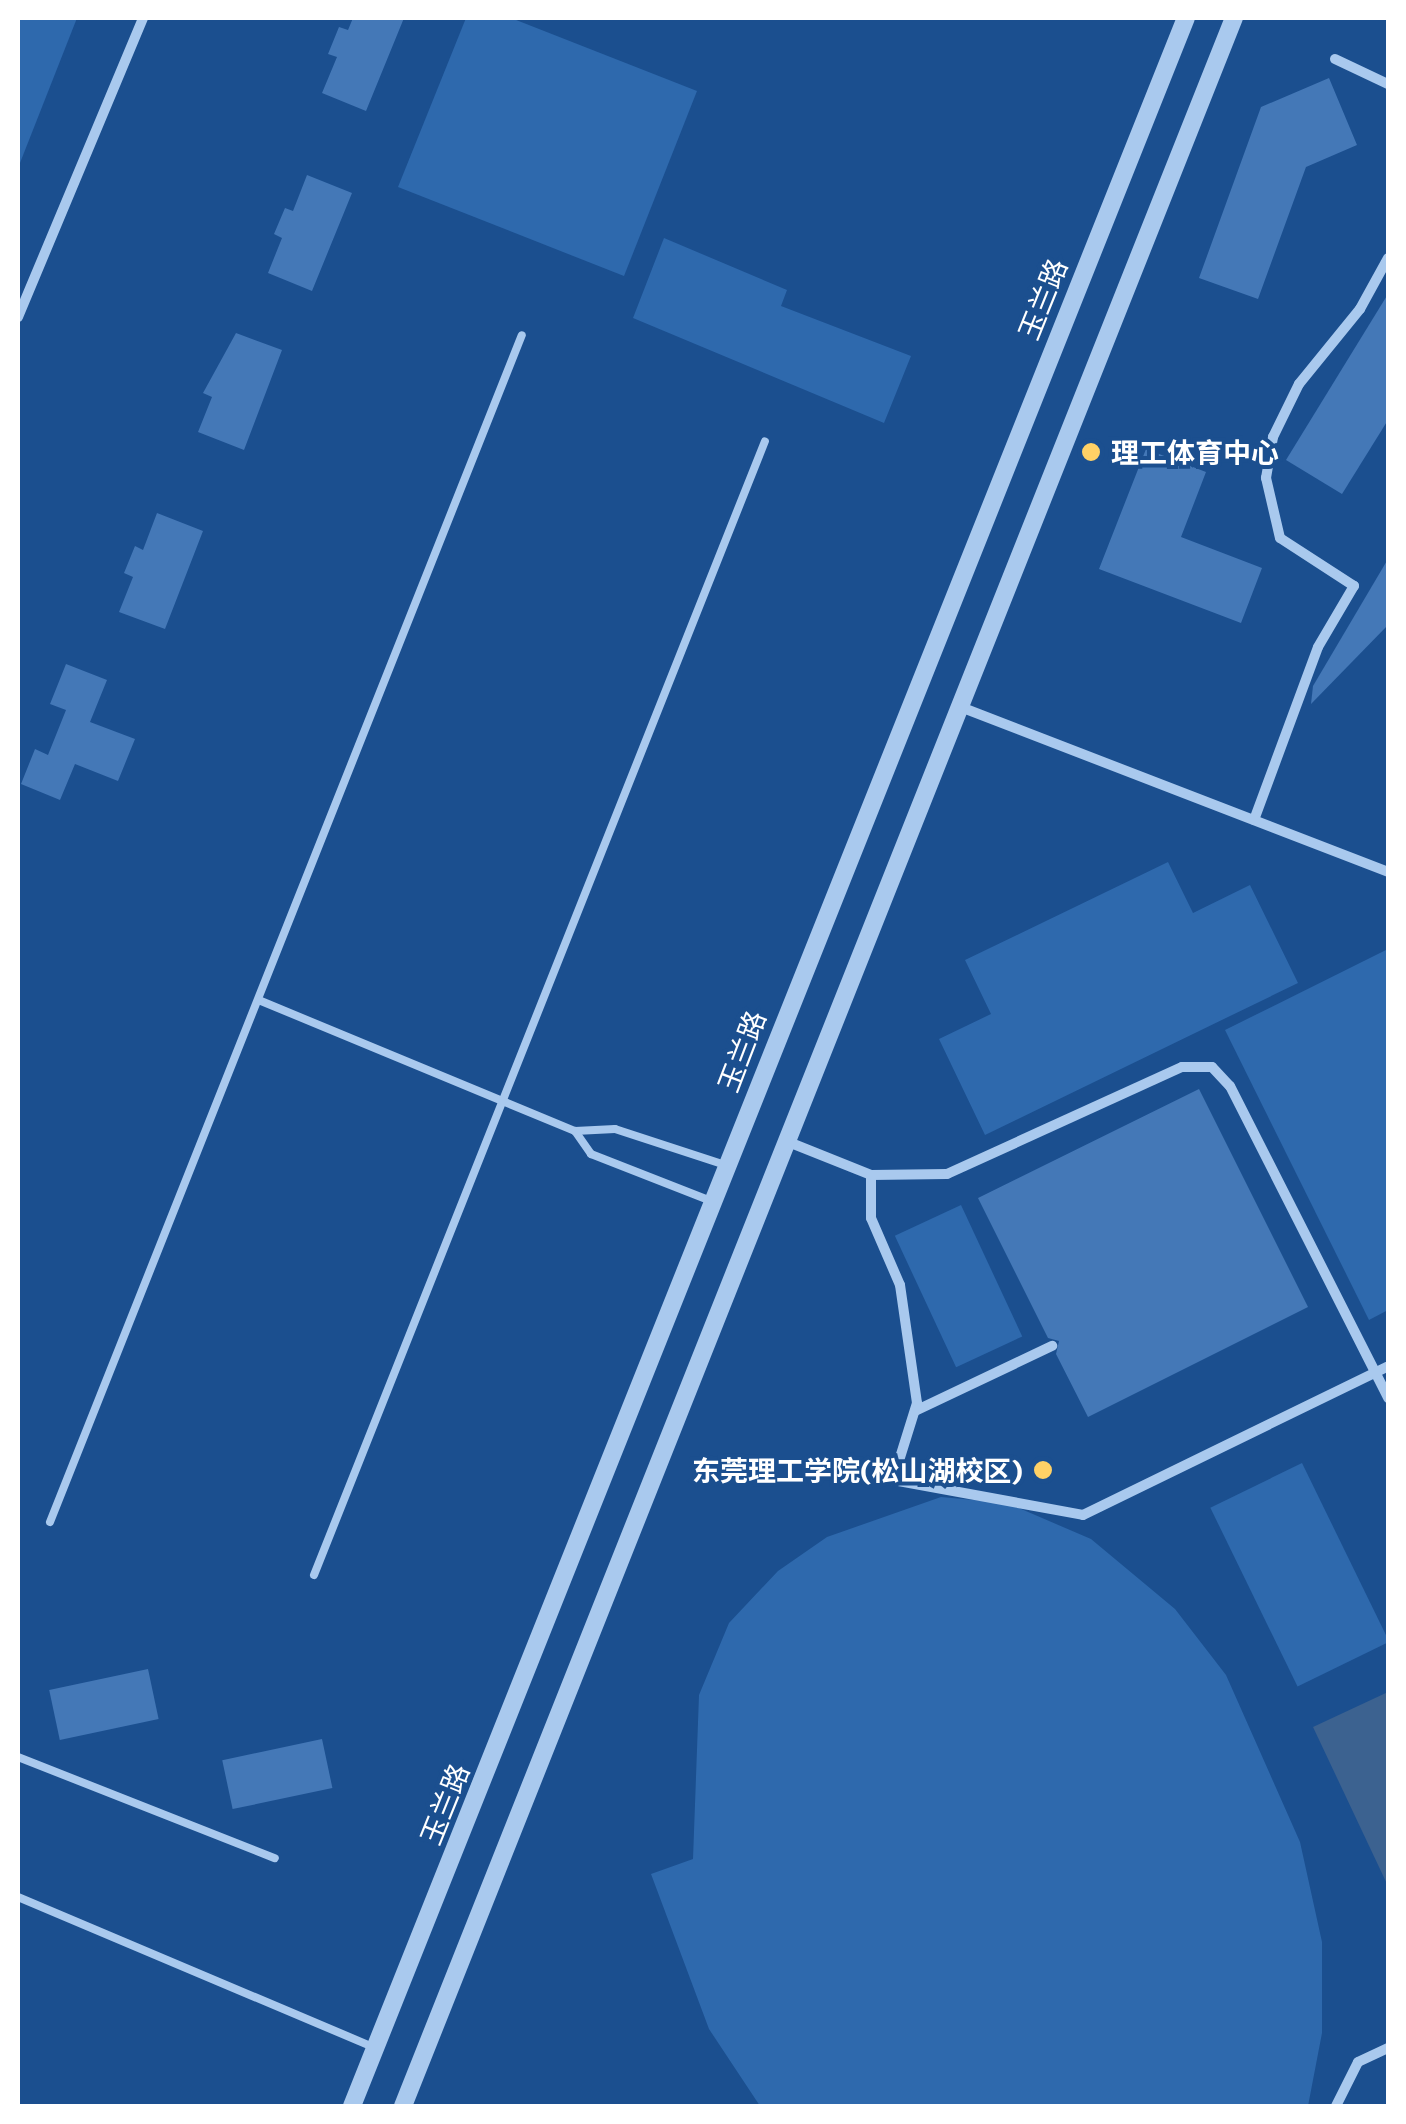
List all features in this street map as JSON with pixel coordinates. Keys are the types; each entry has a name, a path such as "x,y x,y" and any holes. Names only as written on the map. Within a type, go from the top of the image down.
{"street":[{"path":"18,317 143,18"},
{"name":"玉兰路","path":"352,2106 1186,18"},
{"path":"403,2106 1234,18"},
{"path":"1336,59 1388,84"},
{"path":"1254,820 1318,647 1354,586 1280,538 1266,478 1273,437 1299,384 1360,309 1388,258"},
{"path":"958,706 1388,872"},
{"path":"786,1141 870,1175 947,1174 1182,1067 1212,1067 1230,1086 1388,1398"},
{"path":"870,1175 871,1218 900,1285 915,1412 893,1480 1083,1515 1388,1366"},
{"path":"915,1412 1052,1346"},
{"path":"1336,2106 1358,2062 1388,2048"}],"lane":[{"path":"50,1522 261,1001 522,336"},
{"path":"314,1576 499,1099 765,441"},
{"path":"261,1001 575,1131 614,1129 726,1165"},
{"path":"575,1131 591,1154 711,1201"},
{"path":"18,1757 274,1858"},
{"path":"18,1898 375,2048"}],"shaded area":[{"path":"18,18 77,18 18,168"},
{"path":"466,18 511,18 697,91 624,276 398,187"},
{"path":"664,238 787,290 781,306 911,356 884,423 633,318"},
{"path":"1168,862 1193,913 1250,885 1298,983 985,1135 939,1039 991,1014 965,960"},
{"path":"1388,949 1388,1310 1369,1320 1225,1030"},
{"path":"961,1205 1022,1336 956,1367 895,1236"},
{"path":"1302,1463 1388,1642 1298,1687 1210,1508"},
{"path":"941,1497 1007,1503 1091,1539 1175,1609 1226,1675 1300,1842 1322,1942 1322,2033 1308,2106 760,2106 709,2029 651,1874 693,1859 699,1695 729,1623 778,1571 827,1537"},
{"path":"1388,1692 1388,1886 1313,1727"}],"building":[{"path":"353,18 404,18 366,111 322,93 337,57 328,54 339,27 348,30"},
{"path":"1329,78 1357,145 1306,167 1258,299 1199,278 1261,107"},
{"path":"307,175 352,193 312,291 268,273 282,238 274,234 285,208 293,211"},
{"path":"1388,294 1388,420 1342,494 1286,460"},
{"path":"236,333 282,350 244,450 198,432 212,397 203,393"},
{"path":"1146,449 1206,472 1181,537 1262,568 1241,623 1099,569"},
{"path":"157,513 203,531 165,629 119,612 133,577 124,573 135,546 143,550"},
{"path":"1388,559 1388,625 1311,704 1313,686"},
{"path":"66,664 107,680 90,722 135,739 118,781 75,764 60,800 21,784 35,749 48,755 66,710 50,704"},
{"path":"1199,1089 1308,1307 1088,1417 1056,1354 1059,1341 1048,1338 978,1198"},
{"path":"148,1669 159,1719 60,1740 49,1690"},
{"path":"322,1739 332,1788 233,1809 222,1760"}],"place":[{"name":"理工体育中心","path":"1091,452"},
{"name":"东莞理工学院(松山湖校区)","path":"1043,1470"}]}
